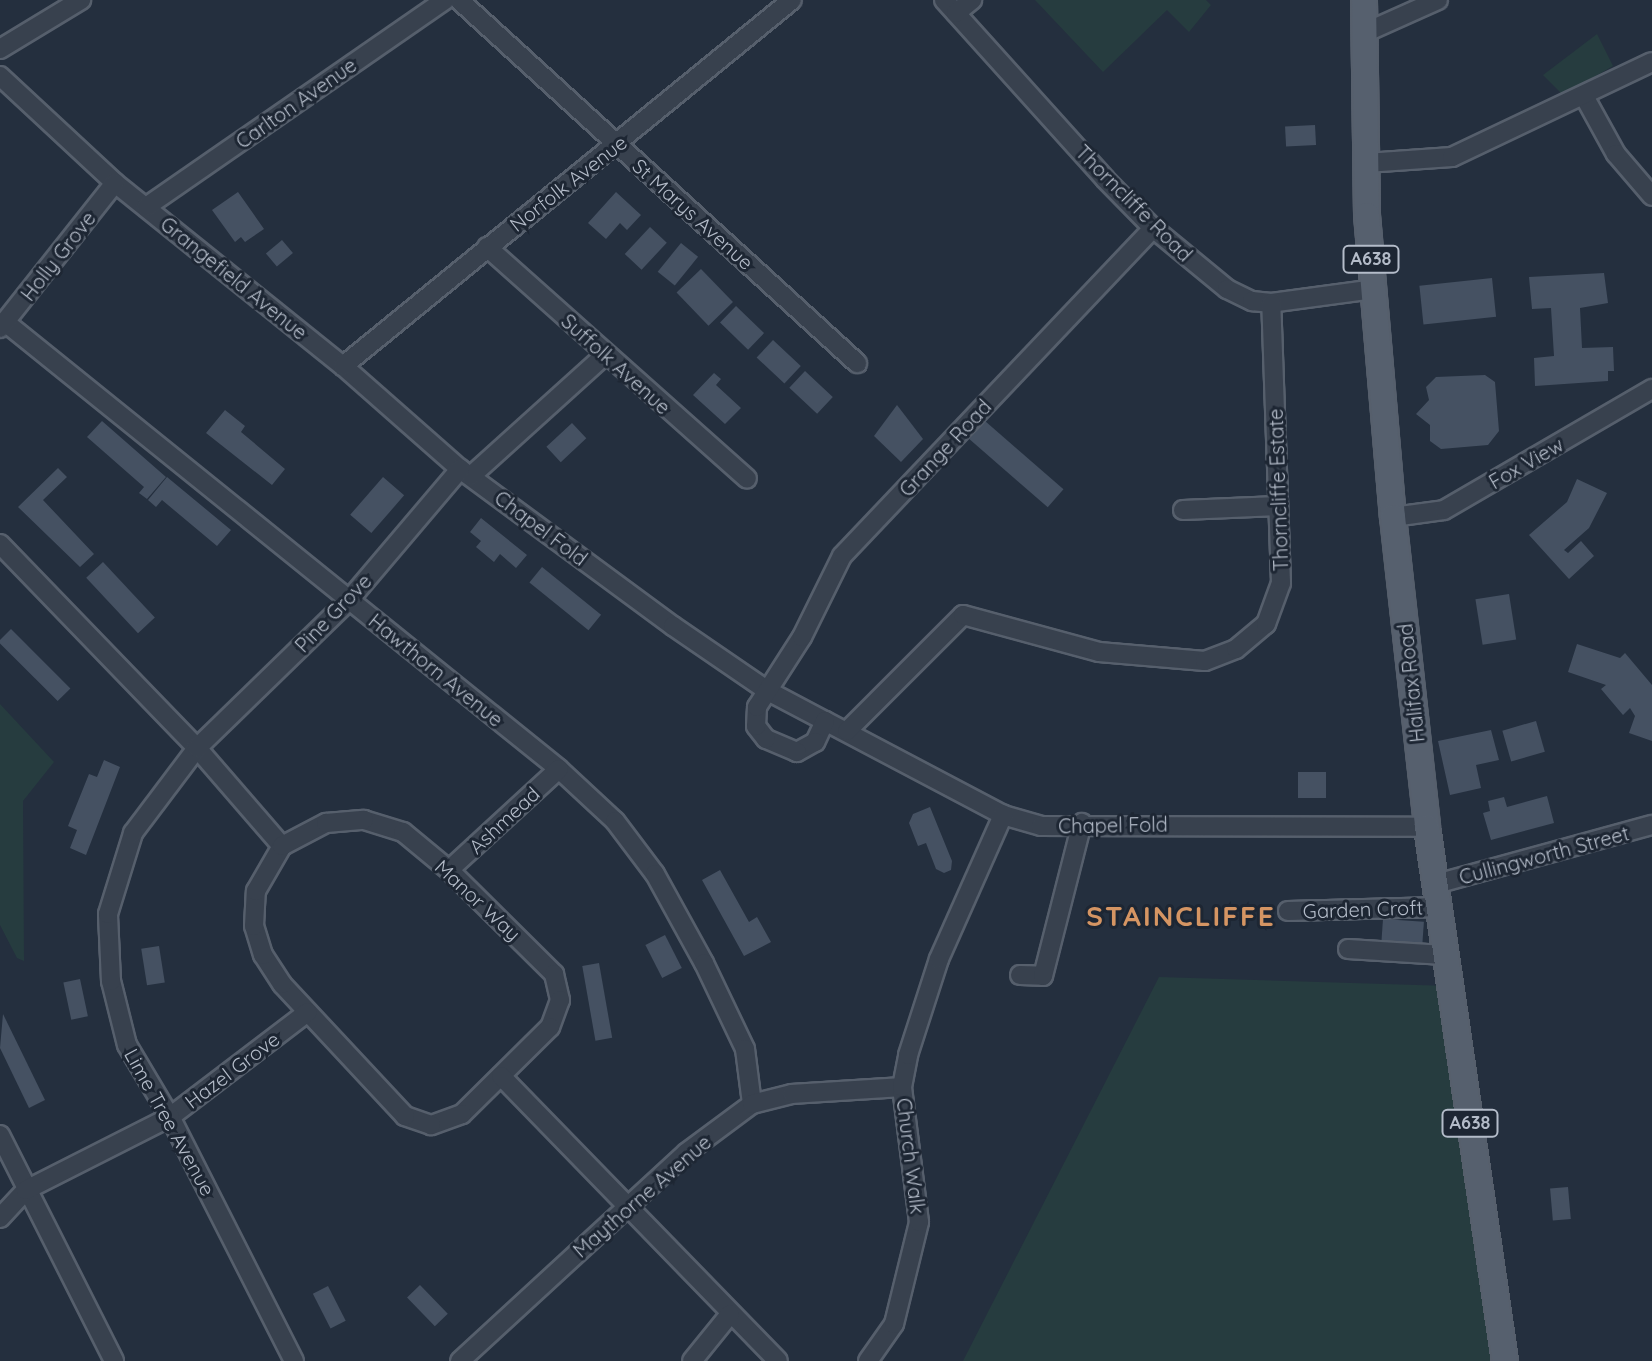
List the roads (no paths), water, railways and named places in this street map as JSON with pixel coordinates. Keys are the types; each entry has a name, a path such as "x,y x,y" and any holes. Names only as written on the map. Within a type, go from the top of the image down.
{"main road":[{"name":"Halifax Road","path":"1364,0 1366,163 1393,517 1427,827 1505,1361"}],"street":[{"path":"0,49 81,0"},
{"name":"Carlton Avenue","path":"146,207 445,0"},
{"name":"St Marys Avenue","path":"459,0 857,363"},
{"name":"Norfolk Avenue","path":"343,366 792,0"},
{"path":"950,7 972,0"},
{"path":"1364,33 1438,0"},
{"name":"Thorncliffe Road","path":"950,7 1153,228 1227,289 1252,301 1271,303 1374,289"},
{"path":"1366,163 1452,157 1652,62"},
{"name":"Grangefield Avenue","path":"0,76 115,183 343,366 465,473"},
{"path":"1584,96 1616,154 1652,196"},
{"name":"Holly Grove","path":"3,325 115,183"},
{"name":"Grange Road","path":"768,691 802,637 842,556 1153,228"},
{"name":"Suffolk Avenue","path":"487,247 747,479"},
{"name":"Thorncliffe Estate","path":"847,731 963,615 1099,652 1205,661 1236,649 1266,624 1281,583 1271,303"},
{"name":"Hawthorn Avenue","path":"3,325 559,769 615,821 655,874 745,1049 752,1104"},
{"name":"Pine Grove","path":"197,748 349,600 465,473 605,355"},
{"name":"Fox View","path":"1393,517 1444,510 1652,389"},
{"name":"Chapel Fold","path":"465,473 768,691 1003,815 1041,826 1082,823 1427,827"},
{"path":"1183,510 1278,506"},
{"path":"0,544 197,748 282,846"},
{"path":"768,691 757,707 756,726 783,749 797,752 815,742 825,721"},
{"name":"Lime Tree Avenue","path":"197,748 133,833 108,914 111,981 127,1045 170,1117 294,1361"},
{"name":"Ashmead","path":"449,870 559,769"},
{"name":"Church Walk","path":"868,1361 894,1324 919,1222 902,1087 939,959 1003,815"},
{"name":"Manor Way","path":"364,820 403,832 449,870 554,974 560,1000 550,1027 462,1114 431,1125 405,1116 308,1012 263,955 254,926 256,891 282,846 326,823 364,820"},
{"path":"1020,975 1043,976 1082,823"},
{"name":"Cullingworth Street","path":"1438,896 1652,825"},
{"name":"Garden Croft","path":"1288,911 1438,896"},
{"path":"1348,949 1444,955"},
{"name":"Hazel Grove","path":"26,1190 170,1117 308,1012"},
{"path":"501,1076 630,1203 730,1314 778,1361"},
{"name":"Maythorne Avenue","path":"460,1361 630,1203 752,1104 792,1094 902,1087"},
{"path":"0,1135 114,1361"},
{"path":"0,1218 26,1190"},
{"path":"692,1361 730,1314"}],"district":[{"name":"STAINCLIFFE","path":"1181,916"}]}
